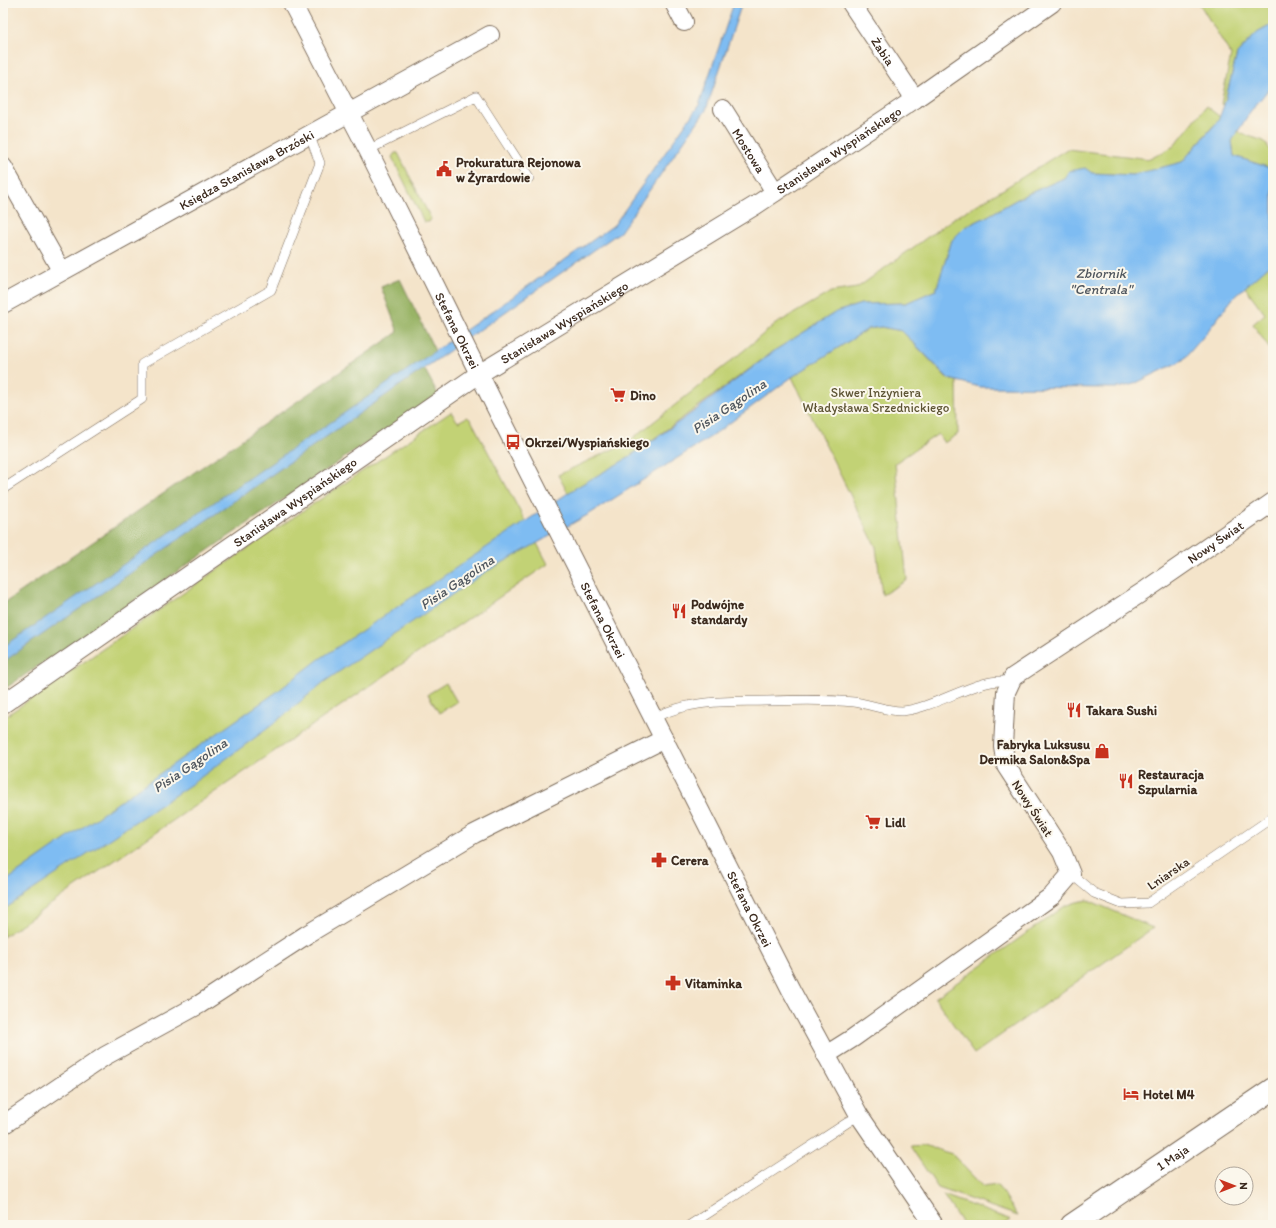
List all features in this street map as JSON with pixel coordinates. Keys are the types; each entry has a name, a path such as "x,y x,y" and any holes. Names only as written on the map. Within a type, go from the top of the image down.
{"street":[{"name":"Stefana Okrzei","path":"292,3 347,113 368,150 479,374 653,718 826,1055 859,1115 934,1225"},
{"path":"674,3 684,22"},
{"name":"Żabia","path":"851,3 915,99"},
{"name":"Stanisława Wyspiańskiego","path":"3,704 479,374 775,192 915,99 1052,3"},
{"name":"Księdza Stanisława Brzóski","path":"3,304 61,270 490,35"},
{"name":"Mostowa","path":"723,109 775,192"},
{"path":"3,167 61,270"},
{"name":"Nowy Świat","path":"1071,874 1062,852 1006,766 1003,746 1006,692 1009,682 1017,673 1082,633 1273,502"},
{"path":"3,1125 105,1056 200,1004 306,935 474,834 664,739"},
{"path":"826,1055 853,1038 1052,896 1071,874"},
{"name":"1 Maja","path":"1072,1225 1273,1089"}],"lane":[{"path":"368,150 476,96 530,178"},
{"path":"3,488 142,399 142,364 271,290 320,163 309,134"},
{"path":"653,718 671,709 716,701 813,699 856,702 881,709 902,711 932,705 996,680 1009,682"},
{"name":"Lniarska","path":"1071,874 1094,893 1122,904 1148,903 1273,817"},
{"path":"690,1225 859,1115"}],"green space":[{"path":"1199,3 1273,3 1273,24 1257,33 1237,54 1224,105 1221,104 1231,55"},
{"path":"1206,106 1242,134 1264,141 1273,154 1273,169 1234,156 1232,141 1213,126 1182,162 1174,165 1132,175 1092,173 1064,178 1021,197 965,227 952,240 936,290 906,303 861,304 836,312 777,349 626,459 568,493 558,475 628,442 736,357 774,325 831,292 857,288 954,218 1067,149 1150,159 1174,146"},
{"path":"395,153 398,153 431,219 429,222 424,222 392,157"},
{"path":"1273,262 1273,354 1253,324 1265,314 1245,287"},
{"path":"400,279 438,357 424,368 438,394 3,690 3,604 398,332 381,287"},
{"name":"Skwer Inżyniera Władysława Srzednickiego","path":"881,327 902,331 948,379 957,381 958,434 944,443 938,434 895,463 907,580 882,595 876,547 792,377 868,329"},
{"path":"451,412 458,422 467,417 471,420 548,564 3,937 3,718 273,531"},
{"path":"446,683 457,702 439,713 428,694"},
{"path":"1088,900 1153,928 974,1054 935,998 1065,906"},
{"path":"923,1145 952,1154 983,1187 997,1185 1018,1216 938,1188 910,1146"},
{"path":"943,1195 1011,1220 1004,1225 963,1225"}],"water":[{"path":"734,3 742,3 706,110 620,232 3,662 3,647 483,318 614,225 699,105"},
{"name":"Zbiornik \"Centrala\"","path":"1273,24 1273,84 1250,112 1232,141 1234,156 1273,169 1273,262 1234,297 1183,360 1134,384 1118,388 980,387 949,379 902,331 881,327 868,329 792,377 712,436 591,513 484,573 324,682 271,726 193,783 3,910 3,883 278,691 318,660 577,487 626,459 696,410 777,349 836,312 861,304 906,303 936,290 952,240 965,227 1021,197 1064,178 1069,171 1085,168 1092,173 1132,175 1182,162 1218,121 1224,105 1237,54 1257,33"}],"place":[{"name":"Prokuratura Rejonowa w Żyrardowie","path":"444,169"},
{"name":"Dino","path":"618,395"},
{"name":"Okrzei/Wyspiańskiego","path":"513,442"},
{"name":"Podwójne standardy","path":"679,611"},
{"name":"Takara Sushi","path":"1074,710"},
{"name":"Fabryka Luksusu Dermika Salon&Spa","path":"1102,751"},
{"name":"Restauracja Szpularnia","path":"1126,781"},
{"name":"Lidl","path":"873,822"},
{"name":"Cerera","path":"659,860"},
{"name":"Vitaminka","path":"673,983"},
{"name":"Hotel M4","path":"1131,1094"}],"water label":[{"name":"Pisia Gągolina","path":"729,406"},
{"name":"Pisia Gągolina","path":"457,582"},
{"name":"Pisia Gągolina","path":"190,765"}]}
